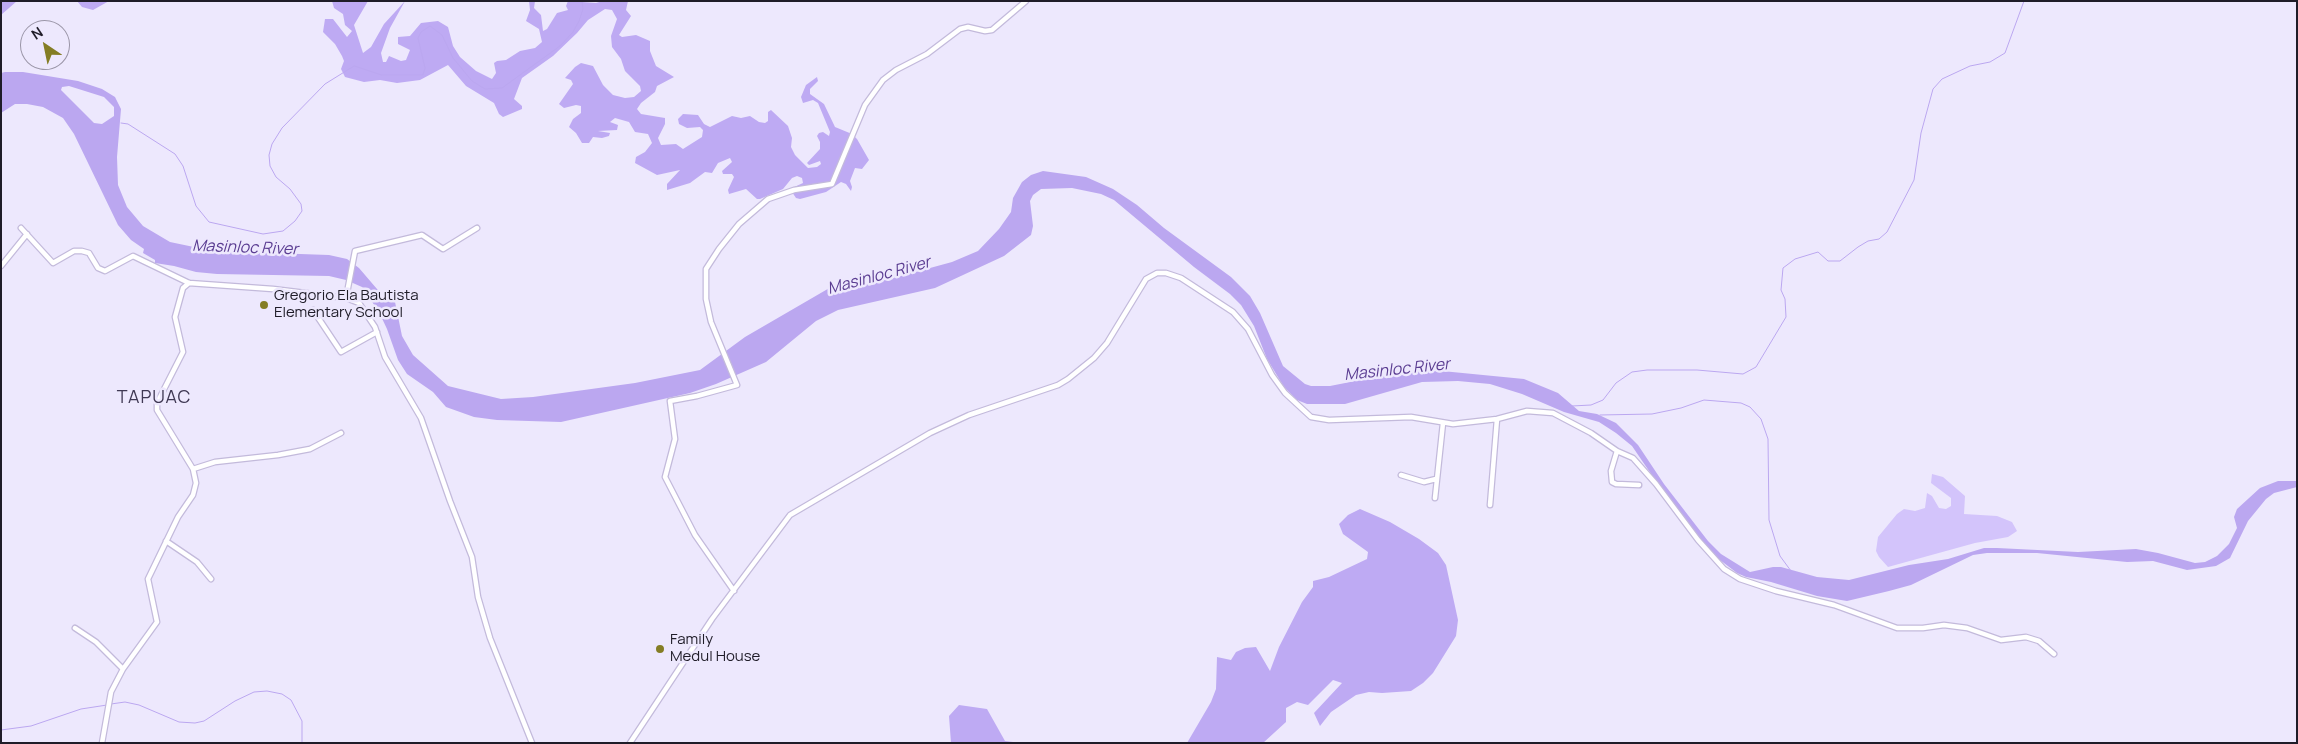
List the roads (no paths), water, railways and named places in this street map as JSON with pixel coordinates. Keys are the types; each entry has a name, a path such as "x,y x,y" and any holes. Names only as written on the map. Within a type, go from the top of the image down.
{"street":[{"path":"734,591 695,535 665,477 675,439 670,401 737,385 721,347 706,299 706,269 739,224 768,199 794,190 832,184 865,105 883,80 896,70 927,54 960,29 968,27 985,31 992,30 1026,1"},
{"path":"21,228 53,263 74,251 82,251 89,254 98,268 105,271 133,256 190,283 273,289 346,298 359,303 367,312 377,332 384,357 421,418 450,501 472,556 478,597 490,638 532,743"},
{"path":"346,298 355,251 422,234 443,250 477,228"},
{"path":"1,266 27,234"},
{"path":"630,743 734,591 790,515 930,433 969,415 1058,385 1080,370 1107,343 1146,279 1157,273 1166,273 1181,278 1233,312 1248,329 1272,375 1285,393 1311,417 1329,420 1411,417 1453,424 1497,419 1527,411 1553,413 1586,430 1640,464 1698,540 1724,569 1740,579 1776,591 1834,605 1897,628 1923,628 1944,625 1967,628 2001,640 2026,637 2039,641 2054,654"},
{"path":"102,743 111,692 123,669 157,622 148,579 178,517 193,494 196,483 193,469 157,410 157,403 183,352 176,317 183,288 190,283"},
{"path":"313,310 341,352 377,332"},
{"path":"1490,505 1497,419"},
{"path":"1434,498 1443,423"},
{"path":"193,469 215,462 278,455 310,449 341,433"},
{"path":"1617,451 1611,472 1612,482 1639,486"},
{"path":"1401,475 1424,482 1436,479"},
{"path":"166,541 197,562 210,579"},
{"path":"75,628 96,642 123,669"}],"waterway":[{"name":"Masinloc River","path":"121,123 128,124 175,154 183,166 196,206 209,222 263,234 283,231 295,221 302,211 301,204 290,189 276,177 270,166 269,155 272,144 282,128 325,84 354,66 382,75 423,75 425,68 418,38 421,32 430,26 442,35 453,58 472,81 485,89 502,88 560,46 573,32 583,9 582,1"},
{"path":"1572,406 1591,405 1603,400 1616,383 1632,372 1647,370 1697,370 1743,374 1756,367 1786,317 1785,299 1781,290 1783,268 1795,259 1818,252 1828,261 1840,261 1858,247 1868,241 1879,239 1887,232 1914,180 1921,133 1933,89 1942,79 1970,66 1990,62 2005,53 2024,1"},
{"path":"1600,415 1652,414 1681,408 1704,400 1741,403 1750,407 1761,419 1768,439 1769,520 1780,556 1791,571"},
{"path":"111,704 125,702 139,705 179,722 195,723 204,721 235,701 254,692 267,691 282,694 291,700 302,721 302,743"},
{"path":"1,730 31,726 81,709 107,705"}],"place":[{"name":"Gregorio Ela Bautista Elementary School","path":"264,305"},
{"name":"Family Medul House","path":"660,649"}],"district":[{"name":"TAPUAC","path":"154,398"}]}
